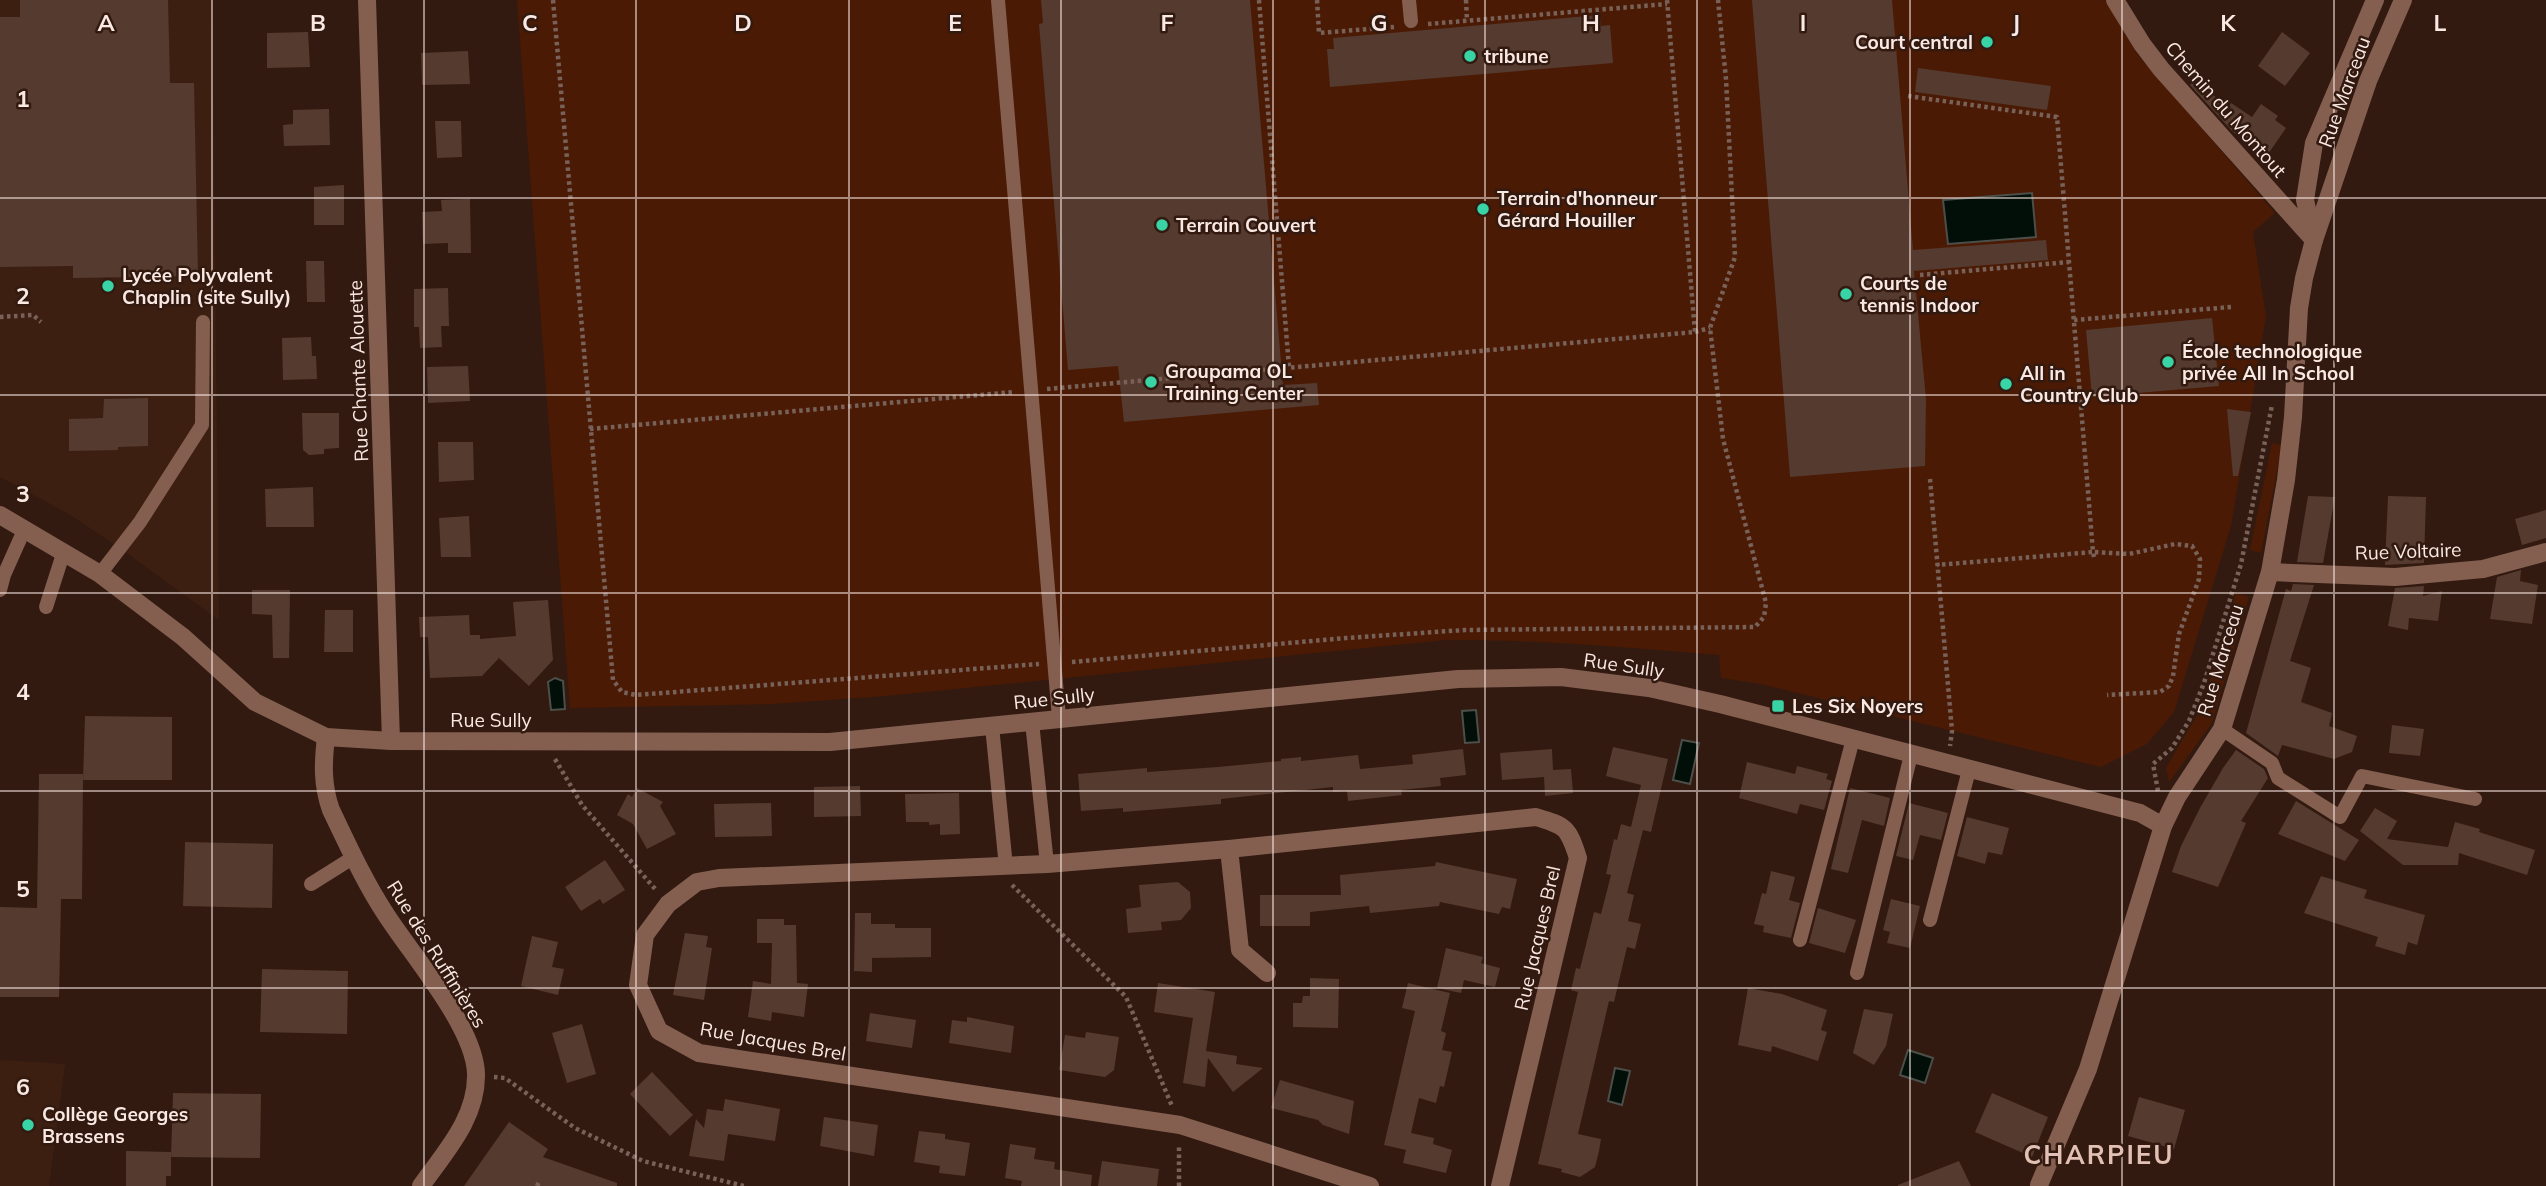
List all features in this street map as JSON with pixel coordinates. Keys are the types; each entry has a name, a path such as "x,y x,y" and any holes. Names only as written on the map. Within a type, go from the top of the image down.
{"street":[{"name":"Rue Chante Alouette","path":"367,0 391,741"},
{"name":"Chemin du Montout","path":"2115,0 2161,69 2314,240"},
{"name":"Rue Marceau","path":"2314,240 2305,200 2314,144 2375,0"},
{"name":"Rue Marceau","path":"2039,1186 2088,1069 2164,826 2177,797 2222,729 2270,572 2288,467 2299,308 2314,240 2368,81 2403,0"},
{"name":"Rue Sully","path":"0,515 100,574 183,637 255,702 326,737 391,741 830,742 1458,678 1561,677 1649,688 2140,813 2164,826"},
{"name":"Rue Voltaire","path":"2270,572 2395,577 2483,569 2546,552"},
{"name":"Rue des Ruffinières","path":"326,737 322,768 325,793 331,810 384,911 458,1021 474,1056 474,1098 464,1125 421,1186"},
{"name":"Rue Jacques Brel","path":"1370,1186 1180,1125 699,1054 659,1031 638,985 645,935 668,904 697,882 719,878 1047,864 1229,849 1536,817 1558,824 1570,834 1578,858 1500,1186"},
{"path":"1229,849 1240,950 1267,973"}],"lane":[{"path":"998,0 1059,718"},
{"path":"1405,23 1409,0"},
{"path":"100,574 140,522 202,425 203,322"},
{"path":"0,590 25,528"},
{"path":"46,607 64,551"},
{"path":"1032,722 1047,864"},
{"path":"992,726 1006,867"},
{"path":"2222,729 2273,763 2278,778 2340,817 2362,776 2475,799"},
{"path":"1800,940 1853,739"},
{"path":"1857,973 1911,755"},
{"path":"1930,920 1969,770"},
{"path":"311,884 354,857"}],"path":[{"path":"553,0 613,680 622,692 636,695 1465,630 1755,627 1764,617 1766,603 1723,439 1710,328 1735,257 1726,79 1718,0"},
{"path":"1259,0 1289,367"},
{"path":"1317,0 1319,33 1405,23"},
{"path":"1466,0 1467,21"},
{"path":"1427,24 1667,2 1695,332"},
{"path":"1908,96 2057,117 2094,554"},
{"path":"1920,275 2069,262"},
{"path":"2074,320 2231,307"},
{"path":"0,317 33,315 41,322"},
{"path":"590,429 1695,332 1710,328"},
{"path":"2164,826 2153,764 2172,748 2189,721 2204,683 2241,564 2273,397"},
{"path":"1930,479 1952,731 1947,764"},
{"path":"1937,565 2129,554 2175,544 2192,546 2200,559 2199,579 2179,634 2174,676 2169,686 2160,692 2107,695"},
{"path":"549,741 557,763 582,805 668,904"},
{"path":"1006,867 1010,883 1126,997 1180,1125 1179,1186"},
{"path":"476,1074 505,1078 575,1128 643,1161 744,1186"}],"shaded area":[{"name":"Lycée Polyvalent Chaplin (site Sully)","path":"0,0 212,0 219,620 69,514 0,477"},
{"name":"Groupama OL Training Center","path":"517,0 2105,0 2137,54 2275,213 2253,232 2266,316 2231,526 2174,712 2147,744 2101,767 1761,684 1721,678 1719,655 1583,644 1480,640 1446,640 886,696 772,704 570,708"},
{"path":"2032,193 2036,237 1948,244 1943,200"},
{"path":"2272,443 2282,445 2261,553 2250,550"},
{"path":"2236,593 2249,597 2212,723 2169,782 2166,768 2202,707"},
{"path":"555,678 563,681 565,709 551,710 548,682"},
{"path":"1476,710 1479,742 1465,743 1462,711"},
{"path":"1682,740 1699,743 1690,784 1673,780"},
{"path":"1908,1050 1933,1058 1925,1083 1900,1075"},
{"name":"Collège Georges Brassens","path":"0,1061 65,1064 49,1186 0,1186"},
{"path":"1615,1068 1630,1071 1622,1105 1608,1101"}],"building":[{"path":"20,0 168,0 170,83 194,83 198,276 73,278 73,266 0,267 0,17 20,17"},
{"name":"Terrain Couvert","path":"1041,0 1250,0 1283,385 1317,383 1319,405 1124,422 1118,366 1068,370 1039,24 1043,23"},
{"name":"Courts de tennis Indoor","path":"1752,0 1892,0 1913,250 2046,240 2048,260 1914,271 1926,399 1925,466 1790,477"},
{"name":"tribune","path":"1600,15 1601,26 1610,25 1613,63 1330,87 1327,49 1334,49 1333,38"},
{"path":"308,32 310,67 267,68 267,33"},
{"path":"2282,32 2310,53 2285,86 2258,66"},
{"path":"468,51 470,84 422,85 421,53"},
{"path":"1918,68 2051,86 2047,110 1915,92"},
{"path":"2195,79 2228,108 2231,103 2252,117 2261,104 2278,116 2275,120 2286,128 2266,157 2233,132 2190,85"},
{"path":"329,109 330,145 284,146 283,125 293,124 293,110"},
{"path":"435,121 461,121 462,157 437,158"},
{"path":"344,185 344,225 314,225 314,187"},
{"path":"470,199 471,253 448,253 448,243 423,244 422,212 442,211 441,200"},
{"path":"306,261 324,261 325,302 307,302"},
{"path":"448,288 449,326 441,326 442,347 420,348 419,327 414,327 414,289"},
{"path":"2212,318 2219,386 2092,397 2086,330"},
{"path":"311,337 312,356 316,356 317,379 283,380 282,338"},
{"path":"468,366 470,401 428,403 427,367"},
{"path":"148,398 148,446 69,451 69,419 103,418 104,399"},
{"path":"2227,409 2251,412 2238,476 2233,476"},
{"path":"302,413 339,413 339,448 324,449 324,454 309,455 303,450"},
{"path":"438,442 473,442 474,480 439,482"},
{"path":"313,487 314,527 266,527 265,489"},
{"path":"2308,496 2335,497 2323,563 2297,562"},
{"path":"2388,496 2426,497 2424,563 2385,565"},
{"path":"2546,510 2546,538 2522,545 2515,519"},
{"path":"469,516 471,557 441,557 439,518"},
{"path":"2521,570 2520,581 2538,585 2532,624 2490,619 2497,577"},
{"path":"2293,584 2314,585 2290,661 2311,668 2301,702 2332,713 2329,726 2357,736 2352,752 2334,759 2282,745 2278,756 2246,733 2286,589 2291,591"},
{"path":"2424,586 2423,596 2442,591 2438,621 2409,618 2408,630 2388,626 2395,588"},
{"path":"252,590 290,590 289,658 273,658 272,615 252,614"},
{"path":"548,600 553,660 529,686 499,658 482,676 430,678 428,637 420,637 419,617 469,615 470,635 480,635 480,639 516,636 513,602"},
{"path":"325,610 353,610 353,652 324,652"},
{"path":"85,716 172,717 172,780 83,780"},
{"path":"2392,725 2424,729 2420,756 2389,753"},
{"path":"1613,747 1668,759 1651,832 1643,830 1627,893 1634,895 1628,921 1641,924 1635,949 1627,947 1614,1002 1609,1001 1578,1134 1601,1139 1599,1151 1595,1167 1580,1177 1561,1172 1562,1169 1538,1164 1578,992 1571,990 1576,968 1580,969 1594,912 1601,914 1611,875 1606,874 1614,839 1617,840 1621,824 1631,827 1641,785 1606,776"},
{"path":"1463,749 1466,775 1440,778 1441,786 1401,790 1402,795 1348,801 1347,791 1333,792 1333,787 1221,799 1221,804 1123,812 1123,808 1081,811 1078,774 1147,768 1147,772 1301,757 1301,761 1358,755 1360,769 1413,764 1412,755"},
{"path":"1552,749 1553,770 1571,769 1573,793 1545,796 1544,777 1502,780 1500,753"},
{"path":"2236,750 2264,769 2268,778 2241,821 2246,823 2218,887 2172,872 2181,846 2200,808"},
{"path":"1747,762 1795,774 1797,766 1828,774 1826,779 1832,781 1824,810 1800,804 1797,814 1739,798"},
{"path":"39,774 83,774 82,899 61,899 59,997 0,997 0,907 37,908"},
{"path":"860,786 861,816 814,817 814,787"},
{"path":"637,788 663,802 660,806 676,834 647,849 633,824 617,815 628,794 632,797"},
{"path":"1850,788 1890,798 1884,826 1862,820 1848,873 1831,869"},
{"path":"959,793 960,834 940,835 940,824 906,822 905,794"},
{"path":"2296,801 2359,840 2345,861 2278,834"},
{"path":"771,803 772,836 715,837 714,804"},
{"path":"1909,803 1948,813 1941,840 1920,835 1913,860 1896,856"},
{"path":"2375,808 2397,821 2387,839 2448,847 2455,822 2535,850 2527,875 2459,853 2458,865 2403,865 2360,831"},
{"path":"1967,817 2009,828 2002,855 1988,852 1985,864 1957,856"},
{"path":"185,842 273,844 272,908 183,906"},
{"path":"605,860 625,890 603,904 600,899 581,911 565,887"},
{"path":"1436,862 1517,879 1510,909 1502,907 1499,914 1440,902 1439,906 1370,913 1369,906 1310,912 1310,926 1260,926 1260,895 1341,895 1340,875 1435,866"},
{"path":"1771,871 1795,877 1789,900 1800,903 1791,938 1763,932 1764,926 1754,924 1762,893 1766,894"},
{"path":"2321,876 2367,890 2364,898 2425,915 2417,945 2408,942 2405,955 2375,946 2378,937 2304,913"},
{"path":"1178,882 1190,892 1191,908 1181,920 1161,922 1162,930 1128,933 1126,909 1141,907 1139,885"},
{"path":"1891,899 1920,906 1910,948 1887,943 1890,932 1883,930"},
{"path":"1818,908 1856,920 1845,953 1809,943"},
{"path":"855,913 871,913 871,924 895,924 895,928 931,928 931,957 872,958 872,972 854,971"},
{"path":"757,919 784,919 784,925 796,925 797,983 808,984 804,1017 772,1012 771,1021 748,1017 753,981 771,984 772,943 757,943"},
{"path":"685,933 708,936 706,947 712,948 704,1000 673,995"},
{"path":"532,936 558,942 552,967 564,969 558,995 521,986"},
{"path":"1446,948 1483,957 1481,963 1500,968 1495,987 1464,980 1461,993 1437,988"},
{"path":"262,969 348,971 347,1034 260,1032"},
{"path":"1310,978 1339,979 1338,1028 1293,1027 1293,1003 1302,1003 1303,996 1310,996"},
{"path":"1158,983 1215,992 1206,1051 1237,1056 1236,1064 1263,1068 1233,1092 1208,1058 1205,1087 1183,1083 1193,1018 1154,1012"},
{"path":"1408,983 1450,993 1441,1031 1446,1033 1442,1050 1452,1052 1444,1087 1440,1086 1436,1103 1419,1098 1411,1133 1434,1138 1433,1144 1452,1150 1446,1173 1403,1163 1406,1150 1384,1145 1415,1011 1402,1008"},
{"path":"1748,988 1782,994 1827,1010 1821,1030 1827,1032 1818,1061 1772,1046 1771,1052 1738,1045"},
{"path":"1864,1009 1893,1014 1886,1046 1874,1065 1853,1053"},
{"path":"870,1013 916,1020 912,1048 866,1041"},
{"path":"967,1017 1014,1026 1011,1053 949,1043 952,1020 967,1022"},
{"path":"582,1024 596,1074 567,1083 552,1033"},
{"path":"1086,1032 1119,1037 1114,1070 1105,1077 1059,1070 1065,1035 1085,1038"},
{"path":"652,1072 693,1115 670,1136 630,1094"},
{"path":"1280,1080 1354,1101 1349,1134 1323,1125 1318,1120 1271,1108"},
{"path":"173,1093 261,1094 260,1158 171,1157"},
{"path":"1992,1093 2048,1117 2032,1157 1975,1132"},
{"path":"2139,1097 2185,1110 2174,1149 2128,1136"},
{"path":"725,1099 780,1109 775,1141 728,1134 724,1161 689,1156 696,1119 704,1128 707,1109 723,1111"},
{"path":"824,1117 878,1125 874,1156 820,1146"},
{"path":"509,1122 548,1149 543,1157 617,1183 617,1186 464,1186"},
{"path":"919,1131 945,1134 945,1139 970,1143 965,1176 939,1173 940,1166 914,1162"},
{"path":"1010,1144 1036,1148 1034,1159 1055,1162 1054,1169 1092,1175 1091,1186 1021,1186 1022,1181 1005,1178"},
{"path":"126,1151 171,1152 171,1176 166,1176 166,1186 126,1186"},
{"path":"1102,1161 1159,1169 1157,1186 1098,1186"},
{"path":"1959,1161 1971,1186 1898,1186 1898,1185"}],"place":[{"name":"Court central","path":"1987,42"},
{"name":"tribune","path":"1470,56"},
{"name":"Terrain d'honneur Gérard Houiller","path":"1483,209"},
{"name":"Terrain Couvert","path":"1162,225"},
{"name":"Lycée Polyvalent Chaplin (site Sully)","path":"108,286"},
{"name":"Courts de tennis Indoor","path":"1846,294"},
{"name":"École technologique privée All In School","path":"2168,362"},
{"name":"Groupama OL Training Center","path":"1151,382"},
{"name":"All in Country Club","path":"2006,384"},
{"name":"Les Six Noyers","path":"1778,706"},
{"name":"Collège Georges Brassens","path":"28,1125"}],"district":[{"name":"CHARPIEU","path":"2099,1154"}]}
